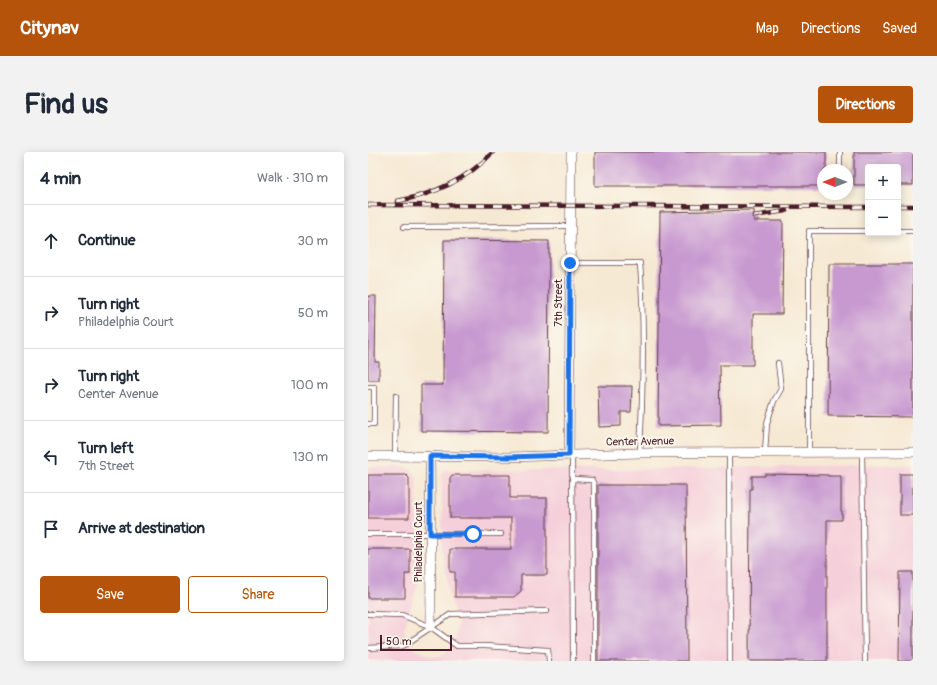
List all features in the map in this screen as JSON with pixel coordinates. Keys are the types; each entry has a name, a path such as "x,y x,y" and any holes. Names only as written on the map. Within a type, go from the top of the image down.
{"street":[{"name":"7th Street","path":"571,152 571,455"},
{"name":"Center Avenue","path":"368,456 509,457 640,453 913,452"},
{"name":"Philadelphia Court","path":"430,456 430,627"}],"lane":[{"path":"840,152 840,164"},
{"path":"404,227 570,226"},
{"path":"809,452 809,231 865,231"},
{"path":"901,231 913,231"},
{"path":"570,263 640,263 642,294 642,396 640,453"},
{"path":"765,452 767,423 774,401 781,389 778,363"},
{"path":"368,387 374,387 374,424 368,424"},
{"path":"395,456 396,396"},
{"path":"729,452 730,661"},
{"path":"862,452 865,661"},
{"path":"571,455 573,479 573,661"},
{"path":"573,479 592,480 594,485 594,661"},
{"path":"368,534 501,534"},
{"path":"368,648 403,646 451,614 547,611"},
{"path":"368,614 402,615 430,627 457,646 485,646 548,650 549,661"}],"shaded area":[{"path":"913,465 913,661 368,661 368,467 405,467 412,470 416,475 419,580 404,630 412,648 432,657 444,655 449,650 456,637 458,624 450,598 442,549 442,476 445,471 621,470"}],"building":[{"path":"595,152 826,152 826,164 817,164 817,186 595,186"},
{"path":"854,152 913,152 913,185 901,185 901,164 865,164 865,185 854,185"},
{"path":"754,210 754,221 783,221 782,314 753,314 753,365 720,365 721,425 658,426 660,212"},
{"path":"444,240 549,241 548,432 421,431 421,385 443,385"},
{"path":"829,264 913,264 913,417 828,416"},
{"path":"368,296 376,296 375,362 379,362 379,380 368,380"},
{"path":"598,386 632,386 631,412 621,412 621,426 599,427"},
{"path":"765,474 841,476 842,520 827,520 827,661 749,661 750,489 752,489 752,476 765,476"},
{"path":"900,474 913,474 913,515 900,515"},
{"path":"368,475 406,475 409,478 409,518 368,518"},
{"path":"452,475 510,475 510,498 547,498 547,575 521,575 521,591 514,597 455,597 455,572 450,572 450,549 511,549 511,518 450,518 450,478"},
{"path":"598,485 686,485 687,661 598,661"},
{"path":"368,549 410,549 410,574 405,574 405,598 368,598"},
{"path":"900,572 913,572 913,661 899,661"}],"railway":[{"path":"397,201 424,195 461,178 483,162 493,152"},
{"path":"368,205 865,207"},
{"path":"901,206 913,206"},
{"path":"754,216 786,211"}],"route":[{"path":"473,534 430,534 430,456 509,457 569,455 570,263"}]}
